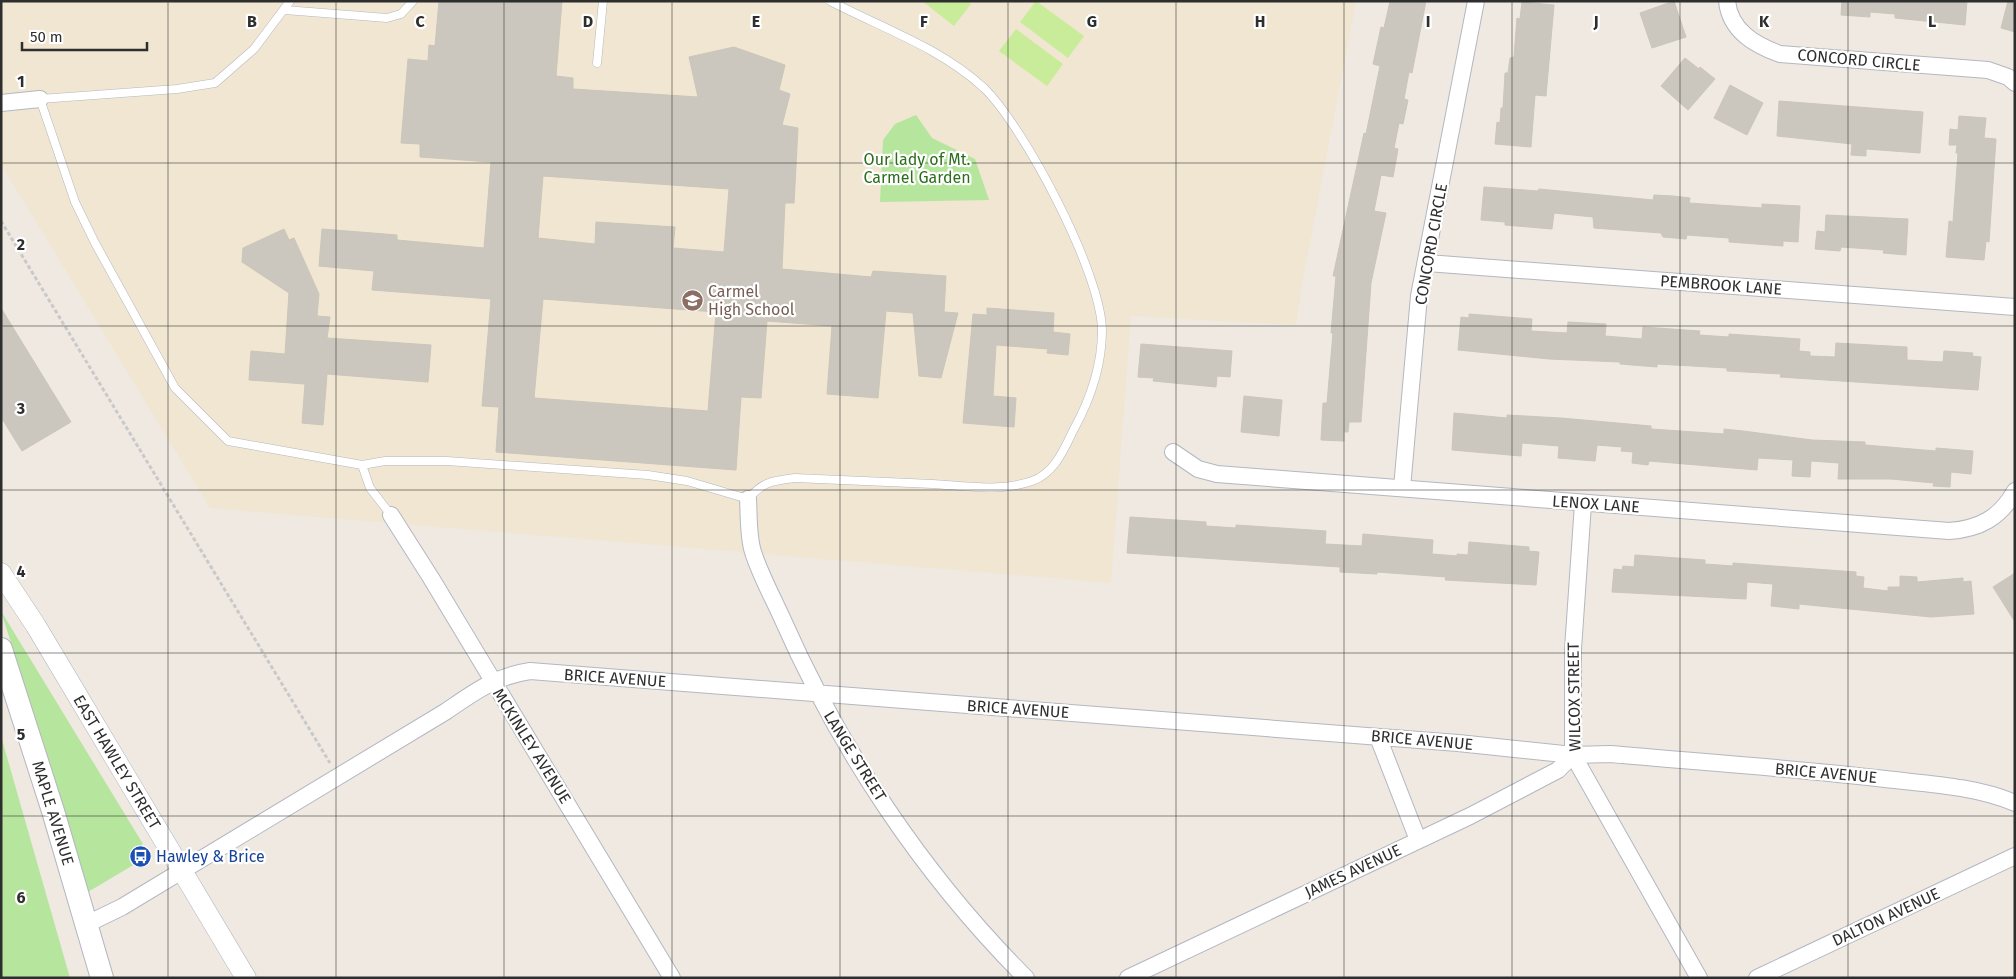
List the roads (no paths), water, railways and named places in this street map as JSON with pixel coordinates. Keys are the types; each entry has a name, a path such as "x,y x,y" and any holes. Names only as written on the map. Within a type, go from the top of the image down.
{"main road":[{"name":"MAPLE AVENUE","path":"1,649 102,978"}],"street":[{"name":"CONCORD CIRCLE","path":"1402,488 1419,296 1476,1"},
{"name":"CONCORD CIRCLE","path":"1727,1 1730,14 1746,37 1756,45 1780,54 1988,70 2008,77 2015,83"},
{"path":"1,103 40,99"},
{"name":"PEMBROOK LANE","path":"1426,263 2015,307"},
{"name":"LENOX LANE","path":"1173,452 1198,469 1216,474 1949,531 1963,530 1983,524 1996,517 2013,493"},
{"name":"LANGE STREET","path":"748,499 752,550 799,657 845,743 889,810 946,887 1026,978"},
{"name":"WILCOX STREET","path":"1583,504 1572,649 1573,755 1699,978"},
{"name":"MCKINLEY AVENUE","path":"391,515 431,578 672,978"},
{"name":"EAST HAWLEY STREET","path":"1,573 36,626 246,978"},
{"name":"BRICE AVENUE","path":"86,924 122,907 493,682 509,674 530,672 1378,737 1573,755 1610,754 1841,774 1935,785 2001,797 2015,803"},
{"path":"1378,737 1418,840"},
{"name":"JAMES AVENUE","path":"1128,978 1470,816 1558,770 1573,755"},
{"name":"DALTON AVENUE","path":"1757,978 2015,856"}],"lane":[{"path":"290,1 254,49 215,83 177,89 40,99 75,202 95,243 175,388 228,441 362,465 385,462 447,461 648,475 696,483 748,499 760,486 774,481 795,478 995,487 1033,481 1050,471 1064,449 1087,404 1101,351 1102,327 1094,292 1071,230 1052,191 1008,117 984,88 923,46 830,1"},
{"path":"285,10 387,18 401,14 414,1"},
{"path":"597,63 603,1"},
{"path":"362,465 370,488 391,515"}],"place":[{"name":"Carmel High School","path":"692,300"},
{"name":"Hawley & Brice","path":"140,856"}],"park label":[{"name":"Our lady of Mt. Carmel Garden","path":"917,168"}]}
